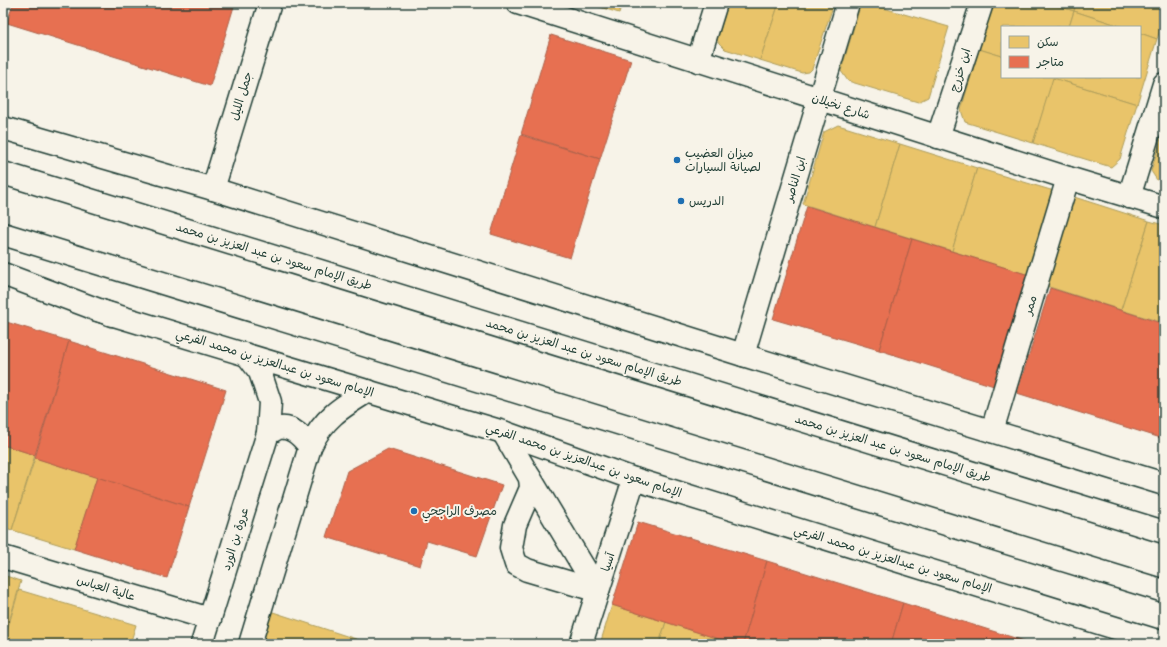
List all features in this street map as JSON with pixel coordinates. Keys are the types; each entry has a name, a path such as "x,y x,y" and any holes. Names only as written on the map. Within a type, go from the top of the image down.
{"street":[{"name":"جمل الليل","path":"213,190 270,3"},
{"name":"شارع نخيلان","path":"518,3 819,100 1164,208"},
{"path":"698,61 716,3"},
{"name":"ابن الناصر","path":"743,355 848,3"},
{"name":"ابن خزرج","path":"938,137 982,3"},
{"path":"1129,197 1164,84"},
{"path":"3,128 213,190 1164,484"},
{"name":"طريق الإمام سعود بن عبد العزيز بن محمد","path":"3,173 1164,532"},
{"name":"ممر","path":"992,431 1068,178"},
{"path":"3,234 1164,591"},
{"path":"3,274 112,314"},
{"name":"الإمام سعود بن عبدالعزيز بن محمد الفرعي","path":"3,281 503,432 634,479 1124,638 1164,644"},
{"name":"عروة بن الورد","path":"202,644 268,433 270,402 260,372 247,355"},
{"path":"250,644 310,447 316,433 329,418 347,404 368,391"},
{"path":"268,433 281,428 293,430 303,437 310,447"},
{"path":"503,432 598,591"},
{"path":"530,478 531,488 515,525 511,548 516,564 527,570 598,591"},
{"name":"آسيا","path":"581,644 634,479"},
{"name":"عالية العباس","path":"3,557 210,619"},
{"path":"1124,638 1145,644"}],"building: سكن":[{"path":"587,3 622,3 619,13"},
{"path":"728,3 779,3 760,60 725,49 717,40"},
{"path":"779,3 834,3 812,69 809,72 802,73 760,60"},
{"path":"861,3 866,3 949,27 928,97 918,102 848,81 841,71"},
{"path":"993,3 1049,3 1074,11 1069,26 1001,26 1001,56 979,49"},
{"path":"1049,3 1076,3 1074,11"},
{"path":"1076,3 1164,3 1164,18 1157,39 1141,33 1141,26 1120,26 1074,11"},
{"path":"1074,11 1120,26 1069,26"},
{"path":"1141,33 1157,39 1137,104 1053,78 1141,78"},
{"path":"979,49 1001,56 1001,78 1054,78 1033,143 965,122 961,110"},
{"path":"1053,78 1137,104 1120,159 1111,167 1033,143"},
{"path":"838,125 900,144 875,227 803,204 824,132"},
{"path":"1164,129 1164,183 1157,180 1151,171"},
{"path":"900,144 977,168 952,251 875,227"},
{"path":"977,168 1054,191 1029,275 952,251"},
{"path":"1071,196 1149,221 1121,310 1043,285"},
{"path":"1149,221 1164,225 1164,323 1121,310"},
{"path":"3,445 35,455 12,530 3,527"},
{"path":"35,458 97,477 74,549 12,530"},
{"path":"3,575 21,581 3,642"},
{"path":"19,590 136,625 130,644 3,644"},
{"path":"612,605 666,622 659,644 600,644"},
{"path":"270,611 371,644 259,644"},
{"path":"666,622 720,639 719,644 659,644"}],"building: متاجر":[{"path":"13,3 235,3 210,86 7,23"},
{"path":"551,35 631,60 600,159 521,134"},
{"path":"521,135 600,159 570,258 491,234"},
{"path":"807,206 912,239 879,350 773,319"},
{"path":"912,239 1029,275 994,386 879,350"},
{"path":"1050,288 1164,324 1164,439 1017,393"},
{"path":"3,321 69,341 35,455 3,445"},
{"path":"69,341 226,390 189,507 35,458"},
{"name":"مصرف الراجحي","path":"388,449 502,485 477,556 427,541 420,566 326,537 347,471"},
{"path":"97,477 189,507 167,578 74,549"},
{"path":"638,522 767,561 743,644 734,644 612,605"},
{"path":"767,561 903,603 891,644 743,644"},
{"path":"903,603 1034,644 891,644"}],"place":[{"name":"ميزان العضيب لصيانة السيارات","path":"677,160"},
{"name":"الدريس","path":"681,201"},
{"name":"مصرف الراجحي","path":"414,511"}]}
